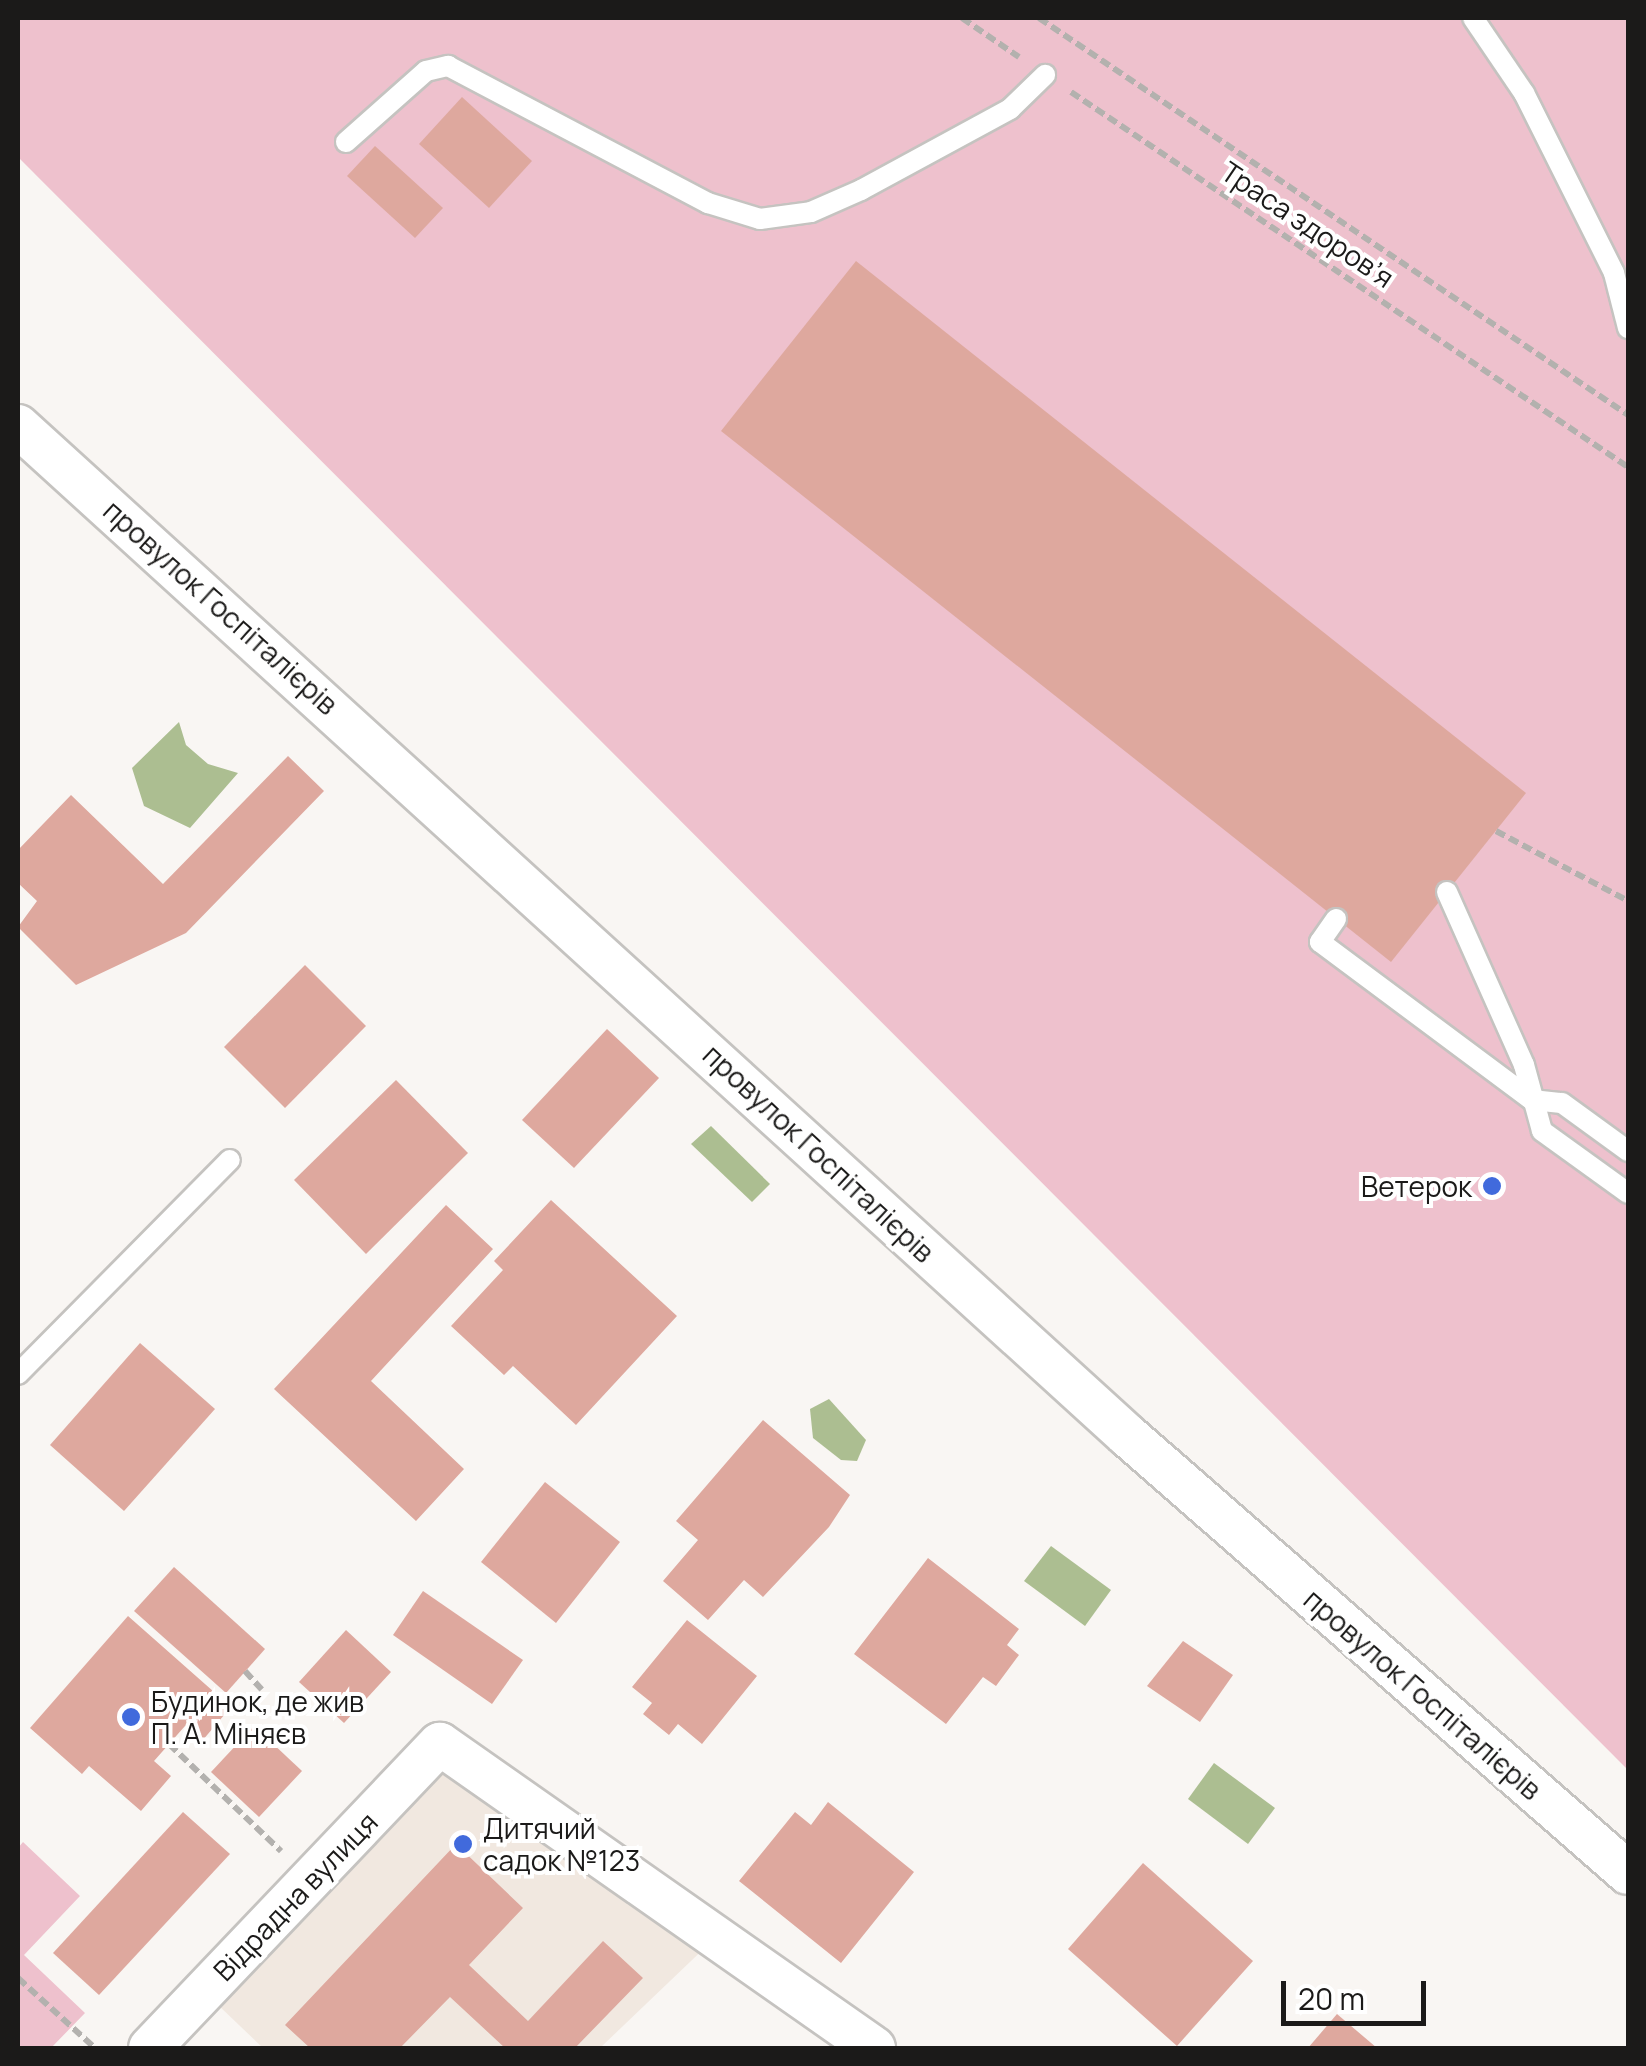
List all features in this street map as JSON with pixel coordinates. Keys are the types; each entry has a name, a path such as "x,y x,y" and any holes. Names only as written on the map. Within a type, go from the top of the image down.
{"street":[{"name":"провулок Госпіталієрів","path":"18,426 1128,1436 1628,1873"},
{"name":"Відрадна вулиця","path":"150,2048 440,1744 874,2048"}],"lane":[{"path":"1473,18 1524,93 1614,273 1628,328"},
{"path":"346,142 426,71 448,66 708,203 760,220 811,212 861,190 1010,109 1045,75"},
{"path":"1447,892 1524,1064 1542,1131 1628,1193"},
{"path":"1336,919 1320,942 1532,1100 1562,1103 1628,1151"},
{"path":"18,1374 230,1160"}],"path":[{"name":"Траса здоров’я","path":"962,18 1628,467"},
{"path":"1040,18 1628,415"},
{"path":"1496,831 1628,900"},
{"path":"245,1671 262,1690"},
{"path":"169,1744 297,1864"},
{"path":"18,1978 95,2048"}],"shaded area":[{"path":"18,18 1628,18 1628,1770 18,157"},
{"path":"179,722 186,745 208,764 238,773 190,828 144,806 132,768"},
{"path":"711,1126 770,1184 752,1202 691,1144"},
{"path":"829,1399 866,1440 857,1461 841,1460 813,1438 810,1409"},
{"path":"1051,1546 1111,1590 1085,1626 1024,1581"},
{"name":"Дитячий садок №123","path":"440,1749 714,1939 600,2048 263,2048 217,2004"},
{"path":"1214,1763 1275,1808 1248,1844 1188,1799"},
{"path":"23,1842 80,1896 24,1955 85,2013 51,2048 18,2048 18,1848"}],"building":[{"path":"462,97 532,161 489,208 419,144"},
{"path":"375,146 443,208 415,238 347,176"},
{"path":"856,261 1526,793 1391,962 721,431"},
{"path":"288,756 324,791 186,933 76,985 18,927 37,901 18,883 18,850 71,795 163,884"},
{"path":"305,965 366,1026 285,1108 224,1047"},
{"path":"607,1029 659,1078 574,1168 522,1120"},
{"path":"396,1080 468,1153 366,1254 294,1180"},
{"path":"551,1200 677,1316 576,1425 513,1366 504,1375 451,1326 503,1270 494,1261"},
{"path":"446,1205 493,1249 371,1381 464,1469 416,1521 274,1389"},
{"path":"140,1343 215,1409 124,1511 50,1445"},
{"path":"763,1420 850,1495 829,1527 763,1597 744,1580 708,1620 663,1581 698,1540 676,1521"},
{"path":"545,1482 620,1542 556,1623 481,1562"},
{"path":"928,1558 1019,1629 1007,1645 1019,1655 996,1686 983,1677 946,1724 854,1654"},
{"path":"174,1567 265,1649 226,1693 134,1611"},
{"path":"423,1591 523,1660 492,1704 393,1635"},
{"name":"Будинок, де жив П. А. Міняєв","path":"128,1616 231,1707 202,1741 185,1726 154,1761 171,1776 141,1811 89,1766 82,1774 30,1728"},
{"path":"687,1620 757,1676 702,1744 678,1724 669,1735 643,1714 652,1703 632,1687"},
{"path":"346,1630 391,1672 344,1723 299,1682"},
{"path":"1183,1641 1233,1675 1200,1722 1147,1686"},
{"path":"254,1726 302,1771 259,1817 211,1772"},
{"path":"828,1802 914,1872 841,1963 739,1881 795,1812 811,1825"},
{"path":"183,1812 230,1854 99,1995 53,1953"},
{"path":"456,1844 523,1908 469,1965 528,2021 603,1941 643,1978 575,2048 505,2048 450,1997 400,2048 310,2048 285,2025"},
{"path":"1143,1863 1253,1961 1177,2046 1068,1949"},
{"path":"1337,2014 1377,2048 1308,2048"}],"place":[{"name":"Ветерок","path":"1492,1186"},
{"name":"Будинок, де жив П. А. Міняєв","path":"131,1717"},
{"name":"Дитячий садок №123","path":"463,1844"}]}
